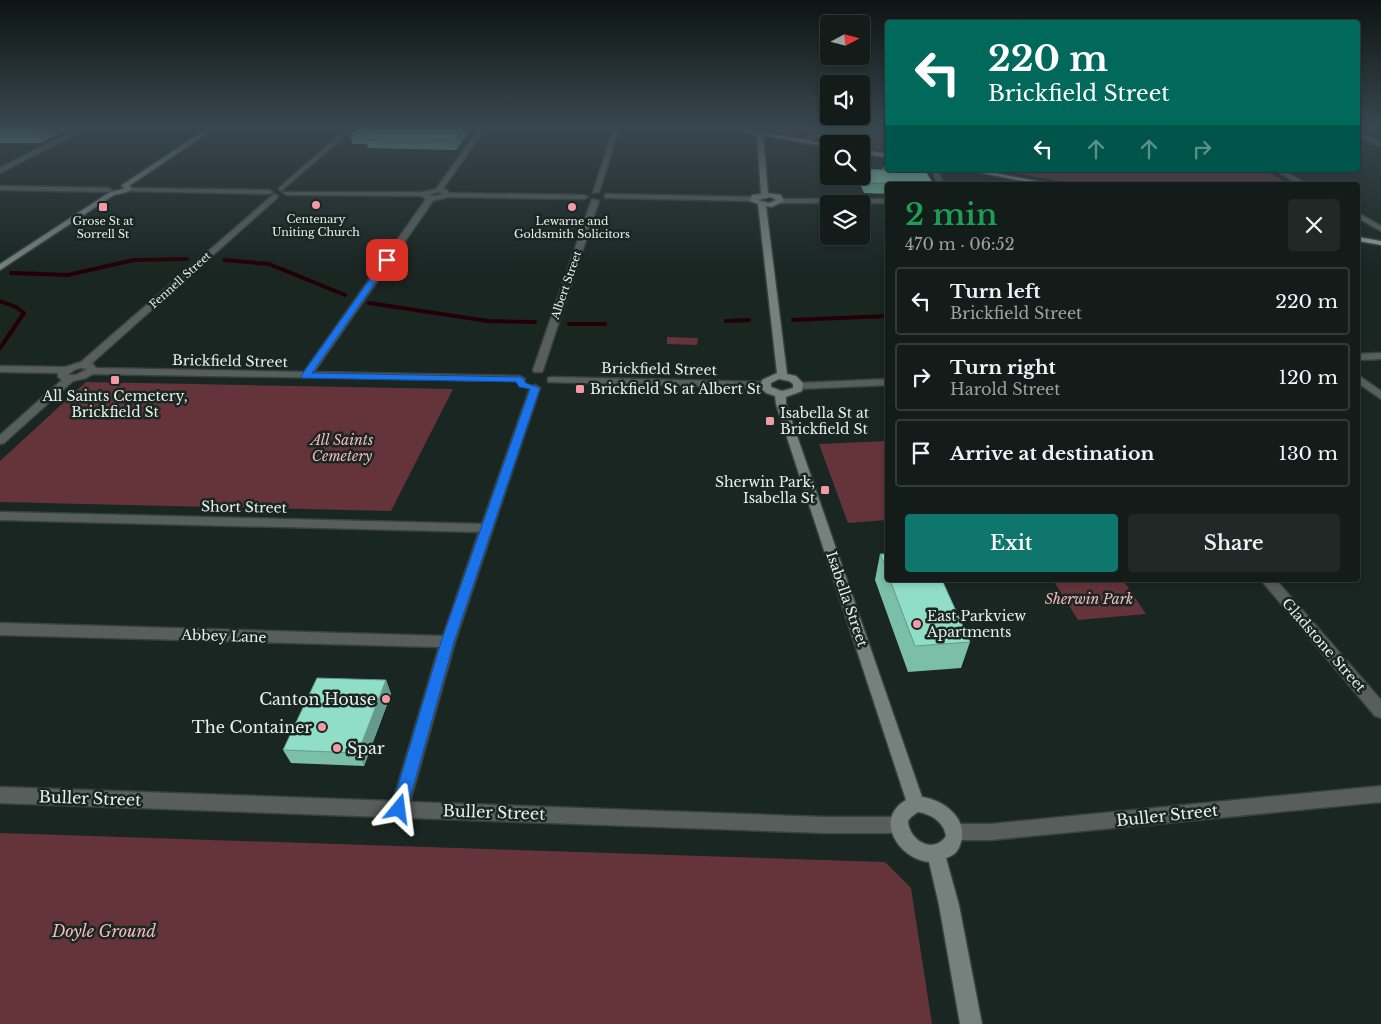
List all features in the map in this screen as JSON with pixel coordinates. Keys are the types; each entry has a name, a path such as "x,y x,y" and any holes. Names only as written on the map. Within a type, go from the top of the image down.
{"main road":[{"path":"990,174 1037,182"},
{"path":"1360,239 1381,243"}],"street":[{"path":"126,188 146,174"},
{"name":"Fennell Street","path":"88,368 299,174"},
{"path":"306,376 428,196 438,190 450,174"},
{"name":"Albert Street","path":"538,370 602,174"},
{"path":"764,174 766,195"},
{"path":"1285,174 1299,182"},
{"path":"0,188 110,192 126,188 428,196 441,198 447,195 584,197 588,200 606,193 608,196 754,199 766,195 778,197 780,201"},
{"path":"438,190 445,191 447,195"},
{"path":"0,268 110,192"},
{"path":"754,199 762,204 773,204 780,201 885,201"},
{"path":"762,204 782,376"},
{"path":"1360,216 1381,228"},
{"path":"1360,357 1381,356"},
{"path":"0,369 82,376 88,368"},
{"name":"Brickfield Street","path":"88,368 106,373 520,380"},
{"path":"538,370 551,374 552,380 548,384 535,388 522,385 520,380 528,372 538,370"},
{"path":"0,441 68,374"},
{"path":"799,386 792,378 782,376 772,377 765,384 770,390 780,394 795,391 799,386 885,382"},
{"name":"Brickfield Street","path":"552,380 765,384"},
{"path":"1360,380 1381,396"},
{"path":"399,809 448,642 535,388"},
{"name":"Isabella Street","path":"780,394 781,404 916,804"},
{"name":"Short Street","path":"0,516 487,528"},
{"name":"Gladstone Street","path":"1270,582 1381,711"},
{"name":"Abbey Lane","path":"0,629 448,642"},
{"name":"Buller Street","path":"954,832 990,832 1381,794"},
{"name":"Buller Street","path":"0,795 824,825 899,825"},
{"path":"916,804 924,804 940,810 951,824 954,832 950,847 944,852 927,854 911,847 905,840 899,825 903,811 916,804"},
{"path":"936,854 949,905 971,1024"}],"green space":[{"path":"1018,174 1272,174 1286,182 1065,182"},
{"path":"667,337 698,338 697,345 667,344"},
{"name":"All Saints Cemetery","path":"86,382 453,389 391,511 0,502 0,461"},
{"path":"885,441 885,520 848,523 819,444"},
{"name":"Sherwin Park","path":"1054,582 1124,582 1146,614 1078,620"},
{"name":"Doyle Ground","path":"0,833 885,862 911,888 932,1024 0,1024"}],"building":[{"path":"870,174 927,174 932,182 885,182 870,183"},
{"path":"880,554 885,554 885,566"},
{"path":"891,582 943,582 970,642 915,646"},
{"name":"The Container","path":"317,678 386,680 358,753 283,750"}],"waterway":[{"path":"11,273 68,275 134,260 187,259"},
{"path":"224,260 269,264 345,295"},
{"path":"0,301 16,307 24,313 0,348"},
{"path":"369,303 488,321 535,322"},
{"path":"793,320 885,316"},
{"path":"726,321 749,320"},
{"path":"569,324 605,324"}],"place":[{"name":"Centenary Uniting Church","path":"316,205"},
{"name":"Grose St at Sorrell St","path":"103,207"},
{"name":"Lewarne and Goldsmith Solicitors","path":"572,207"},
{"name":"All Saints Cemetery, Brickfield St","path":"115,380"},
{"name":"Brickfield St at Albert St","path":"580,389"},
{"name":"Isabella St at Brickfield St","path":"770,421"},
{"name":"Sherwin Park, Isabella St","path":"825,490"},
{"name":"East Parkview Apartments","path":"917,624"},
{"name":"Canton House","path":"386,699"},
{"name":"The Container","path":"322,727"},
{"name":"Spar","path":"337,748"}],"route":[{"path":"387,260 306,376 520,380 522,385 535,388 448,642 399,809"}]}
